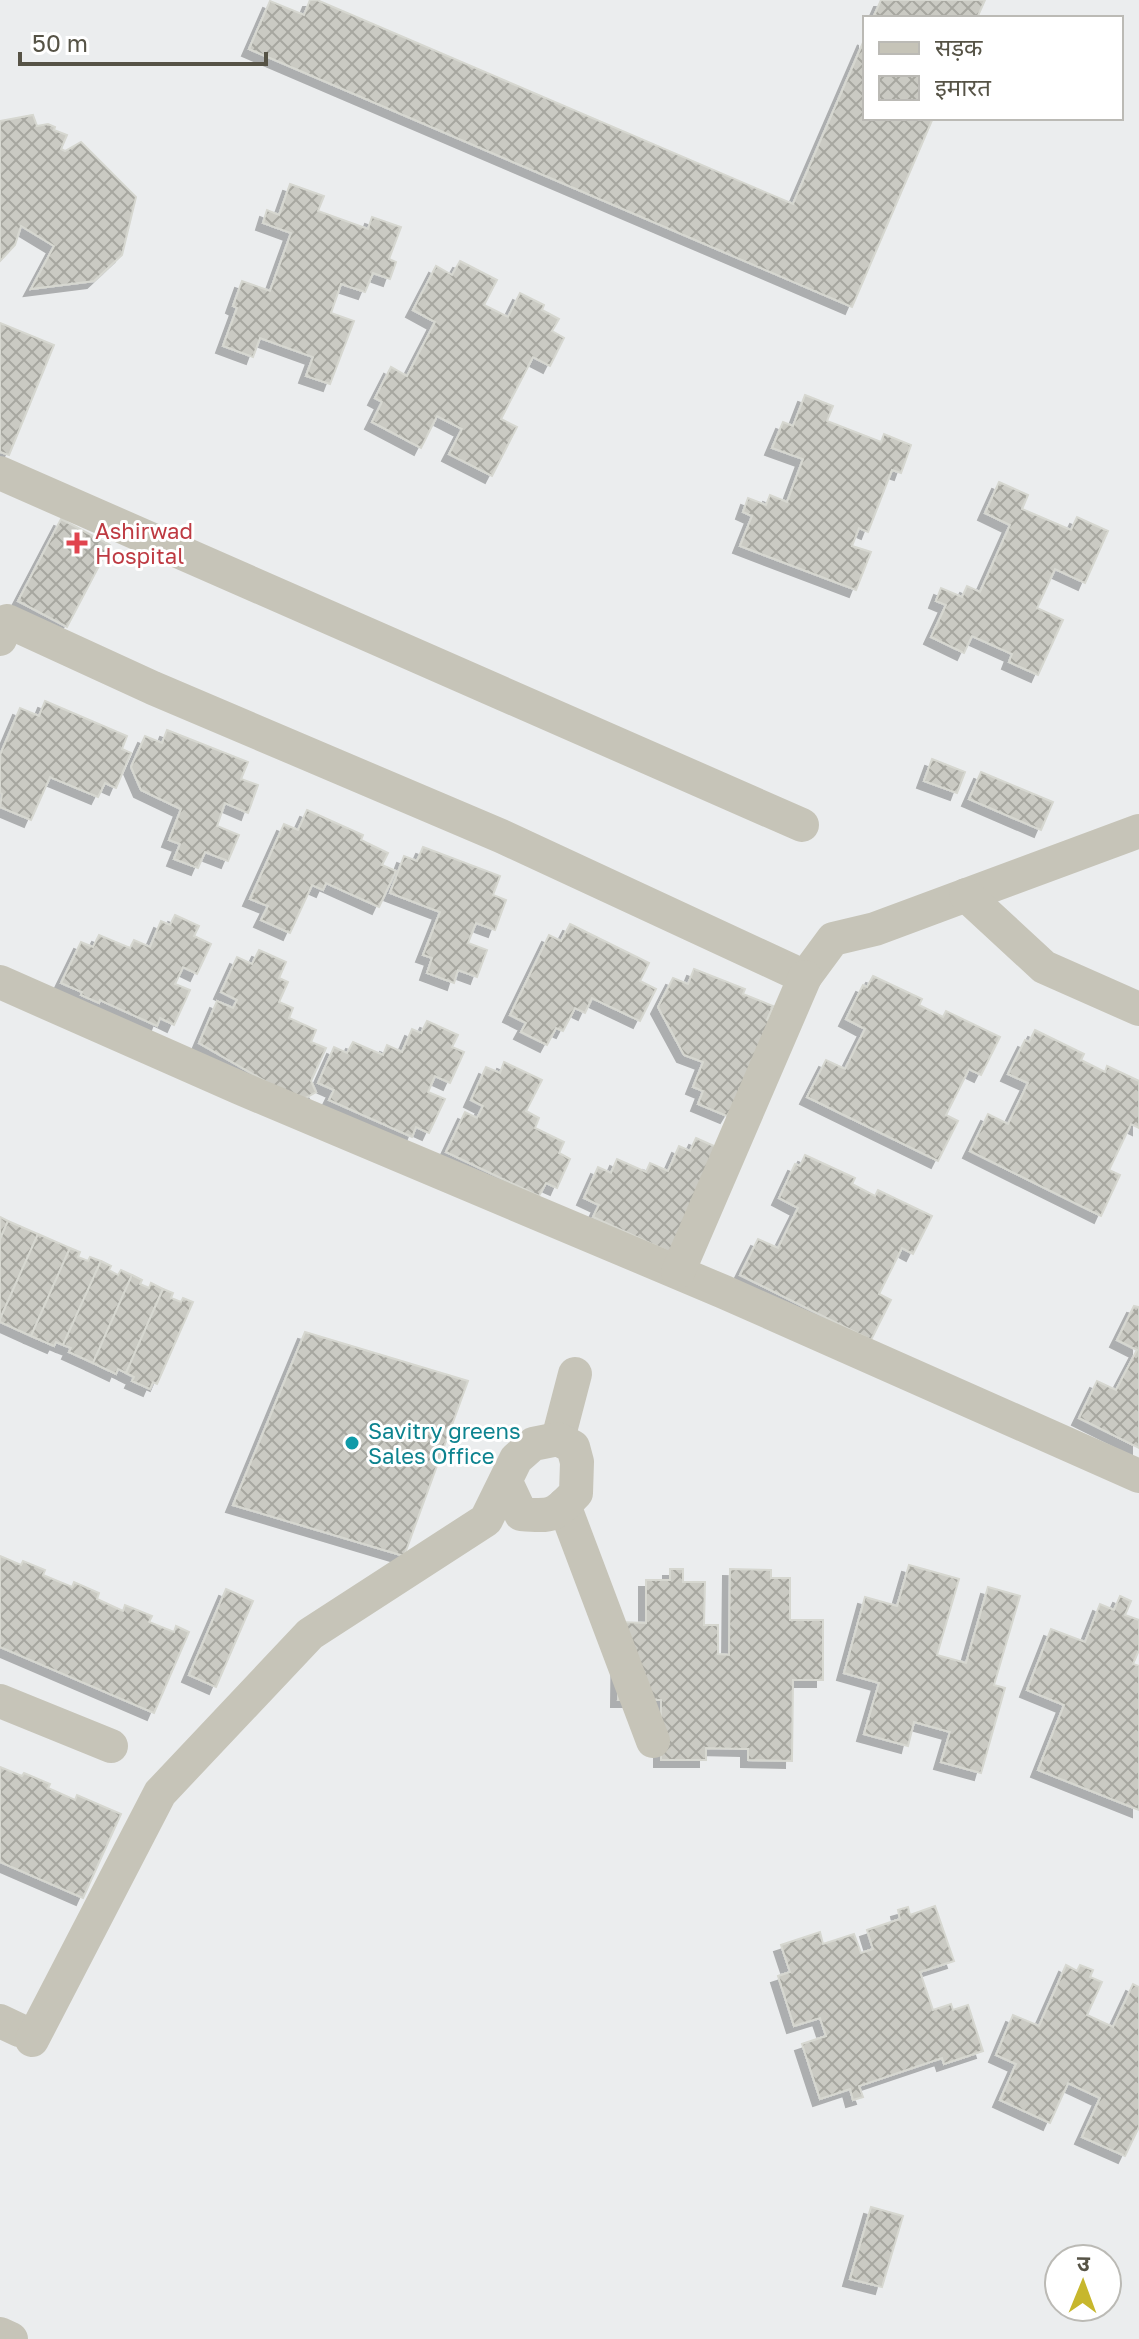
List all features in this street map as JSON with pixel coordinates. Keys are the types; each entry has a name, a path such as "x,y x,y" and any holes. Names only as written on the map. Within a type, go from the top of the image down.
{"street":[{"path":"0,473 802,825"},
{"path":"0,639 7,621 153,688 501,836 805,977"},
{"path":"678,1272 805,977 833,939 875,929 1139,831"},
{"path":"966,895 1044,967 1139,1009"},
{"path":"0,982 240,1088 678,1272 1139,1476"},
{"path":"558,1439 575,1374"},
{"path":"17,2030 160,1793 310,1634 486,1520 516,1459 533,1444 558,1439 573,1447 577,1462 576,1493 557,1513 538,1516 521,1514 506,1482"},
{"path":"564,1505 653,1741"},
{"path":"0,1701 111,1746"},
{"path":"0,2334 11,2339"}],"building":[{"path":"310,0 317,0 793,204 863,43 863,120 932,120 852,307 249,49 270,1 304,15"},
{"path":"881,0 985,0 978,16 874,16"},
{"path":"33,115 37,126 48,124 67,135 61,149 65,151 81,142 136,197 122,255 94,281 31,289 54,246 21,226 15,245 0,261 0,121"},
{"path":"290,184 324,196 318,211 368,229 372,217 401,227 389,259 396,262 390,279 373,273 365,292 341,284 331,313 354,321 330,384 306,376 313,357 260,338 253,357 223,346 237,308 233,306 242,281 270,291 291,233 263,223 267,210 279,215"},
{"path":"460,261 497,280 484,305 508,317 520,293 544,305 542,310 559,319 552,331 564,338 550,366 533,357 501,419 517,427 492,476 449,454 462,429 437,416 421,448 372,422 382,402 375,398 391,367 407,376 435,322 413,310 436,266 452,275"},
{"path":"0,323 54,345 9,455 0,452"},
{"path":"805,395 833,406 827,421 881,442 884,434 911,445 901,473 892,470 868,532 859,528 852,546 871,552 856,590 740,546 752,516 743,512 748,498 766,505 770,495 787,502 803,459 772,448 783,422 793,426"},
{"path":"999,482 1028,495 1022,509 1071,530 1077,517 1108,531 1085,583 1055,569 1037,608 1063,620 1038,675 1009,662 1012,654 972,636 964,653 931,637 946,605 936,601 941,588 962,597 967,586 980,592 1010,525 985,513"},
{"path":"61,519 110,545 67,627 18,601"},
{"path":"45,701 127,736 122,749 131,753 116,788 105,783 98,797 50,777 31,820 0,807 0,755 20,708 39,716"},
{"path":"167,730 248,762 241,779 258,785 248,813 225,803 217,826 239,835 228,861 205,852 198,868 174,859 180,844 169,840 181,809 141,790 131,767 145,736 162,743"},
{"path":"932,759 965,772 957,793 924,781"},
{"path":"981,772 1053,802 1041,830 969,799"},
{"path":"307,810 363,835 361,840 388,853 382,865 396,871 379,907 326,883 323,890 312,885 290,933 261,920 268,906 250,899 284,824 298,830"},
{"path":"423,847 500,876 493,895 506,900 495,930 476,923 468,943 487,950 477,977 458,970 454,983 427,973 432,958 423,955 440,912 390,893 404,856 417,861"},
{"path":"175,915 199,926 194,936 211,944 197,974 183,967 175,984 190,990 174,1025 160,1018 157,1026 100,1000 99,1003 81,995 82,992 61,983 81,942 93,947 99,935 130,948 134,940 150,947 161,921 170,925"},
{"path":"570,924 649,963 640,981 656,989 640,1021 592,998 585,1013 575,1008 563,1031 556,1028 547,1045 521,1032 526,1023 510,1015 549,935 561,941"},
{"path":"259,950 286,962 279,978 288,982 279,1002 293,1008 289,1018 316,1030 311,1042 326,1048 311,1081 316,1092 300,1101 199,1043 217,1001 233,1008 237,1000 221,992 237,957 252,964"},
{"path":"694,969 745,989 743,994 773,1006 767,1020 781,1025 727,1116 698,1104 703,1091 693,1087 703,1062 684,1055 658,1007 673,978 688,984"},
{"path":"873,976 922,999 919,1005 943,1017 946,1011 1000,1037 981,1075 969,1069 946,1115 958,1121 938,1161 807,1097 826,1060 845,1069 865,1029 846,1019 863,985 867,987"},
{"path":"427,1021 458,1035 452,1047 464,1052 450,1083 435,1076 428,1092 445,1099 429,1133 416,1127 412,1137 329,1100 334,1090 318,1083 334,1047 347,1053 353,1042 383,1055 387,1045 402,1052 412,1029 421,1033"},
{"path":"1035,1030 1084,1054 1081,1060 1105,1072 1107,1066 1139,1081 1139,1128 1131,1124 1109,1170 1120,1175 1101,1216 970,1151 988,1114 1008,1124 1028,1083 1008,1074 1025,1040 1029,1042"},
{"path":"504,1062 542,1080 526,1111 539,1118 535,1128 564,1142 559,1153 570,1159 557,1188 546,1183 539,1196 446,1152 465,1112 477,1118 483,1106 471,1100 486,1067 500,1073"},
{"path":"696,1138 723,1150 676,1255 593,1217 599,1205 584,1198 598,1167 611,1173 617,1159 646,1172 650,1163 668,1171 679,1146 690,1151"},
{"path":"805,1155 855,1178 852,1184 875,1196 878,1190 932,1216 913,1254 902,1248 879,1294 891,1300 871,1340 740,1275 758,1239 778,1248 798,1208 779,1198 795,1164 800,1166"},
{"path":"0,1217 8,1221 0,1239"},
{"path":"8,1221 38,1234 0,1319 0,1239"},
{"path":"38,1234 70,1248 31,1336 0,1322 0,1319"},
{"path":"70,1248 80,1252 78,1257 101,1261 63,1345 56,1342 54,1346 31,1336"},
{"path":"101,1261 111,1266 109,1270 118,1275 121,1270 132,1275 93,1363 69,1352 71,1348 63,1345"},
{"path":"132,1275 142,1280 140,1284 149,1288 151,1283 163,1289 126,1373 118,1369 116,1374 93,1363"},
{"path":"163,1289 173,1293 171,1298 193,1302 157,1384 153,1382 150,1389 132,1381 134,1377 126,1373"},
{"path":"1134,1306 1139,1307 1139,1448 1079,1418 1097,1381 1116,1390 1137,1350 1117,1340"},
{"name":"Savitry greens Sales Office","path":"305,1332 468,1381 404,1556 233,1505"},
{"path":"0,1556 45,1570 43,1575 72,1587 74,1582 99,1593 97,1599 123,1611 125,1605 152,1616 149,1622 174,1632 176,1626 189,1632 154,1713 0,1647"},
{"path":"909,1565 959,1579 937,1655 966,1663 988,1587 1020,1596 994,1685 1005,1688 981,1773 941,1762 950,1732 914,1722 908,1746 864,1734 879,1683 844,1673 865,1597 897,1606"},
{"path":"670,1569 683,1569 683,1582 705,1582 704,1625 718,1625 718,1654 729,1655 730,1569 771,1570 771,1578 790,1578 790,1620 823,1620 823,1680 793,1680 792,1761 748,1760 748,1749 706,1748 706,1760 661,1760 661,1700 618,1700 619,1622 646,1623 646,1580 670,1580"},
{"path":"226,1589 253,1601 216,1687 189,1675"},
{"path":"1120,1596 1131,1601 1125,1615 1139,1620 1139,1650 1133,1664 1139,1666 1139,1810 1038,1770 1064,1705 1027,1690 1051,1629 1085,1642 1100,1604 1114,1610"},
{"path":"0,1767 50,1784 48,1788 75,1800 77,1795 121,1814 83,1898 0,1862"},
{"path":"935,1906 954,1961 920,1972 933,2010 951,2004 953,2010 968,2005 983,2051 944,2064 942,2058 859,2086 863,2097 853,2100 850,2089 820,2099 802,2044 826,2036 820,2018 794,2026 778,1976 790,1972 781,1945 820,1932 823,1944 854,1934 861,1953 873,1949 867,1930 900,1919 898,1910 908,1907 910,1915"},
{"path":"1066,1965 1077,1971 1080,1965 1093,1970 1090,1977 1102,1982 1087,2015 1113,2027 1133,1984 1139,1987 1139,2127 1125,2156 1082,2137 1100,2098 1068,2083 1050,2123 1000,2100 1016,2064 996,2055 1013,2015 1039,2026"},
{"path":"871,2207 903,2216 882,2287 850,2279"}],"place":[{"name":"Ashirwad Hospital","path":"77,543"},
{"name":"Savitry greens Sales Office","path":"352,1443"}]}
